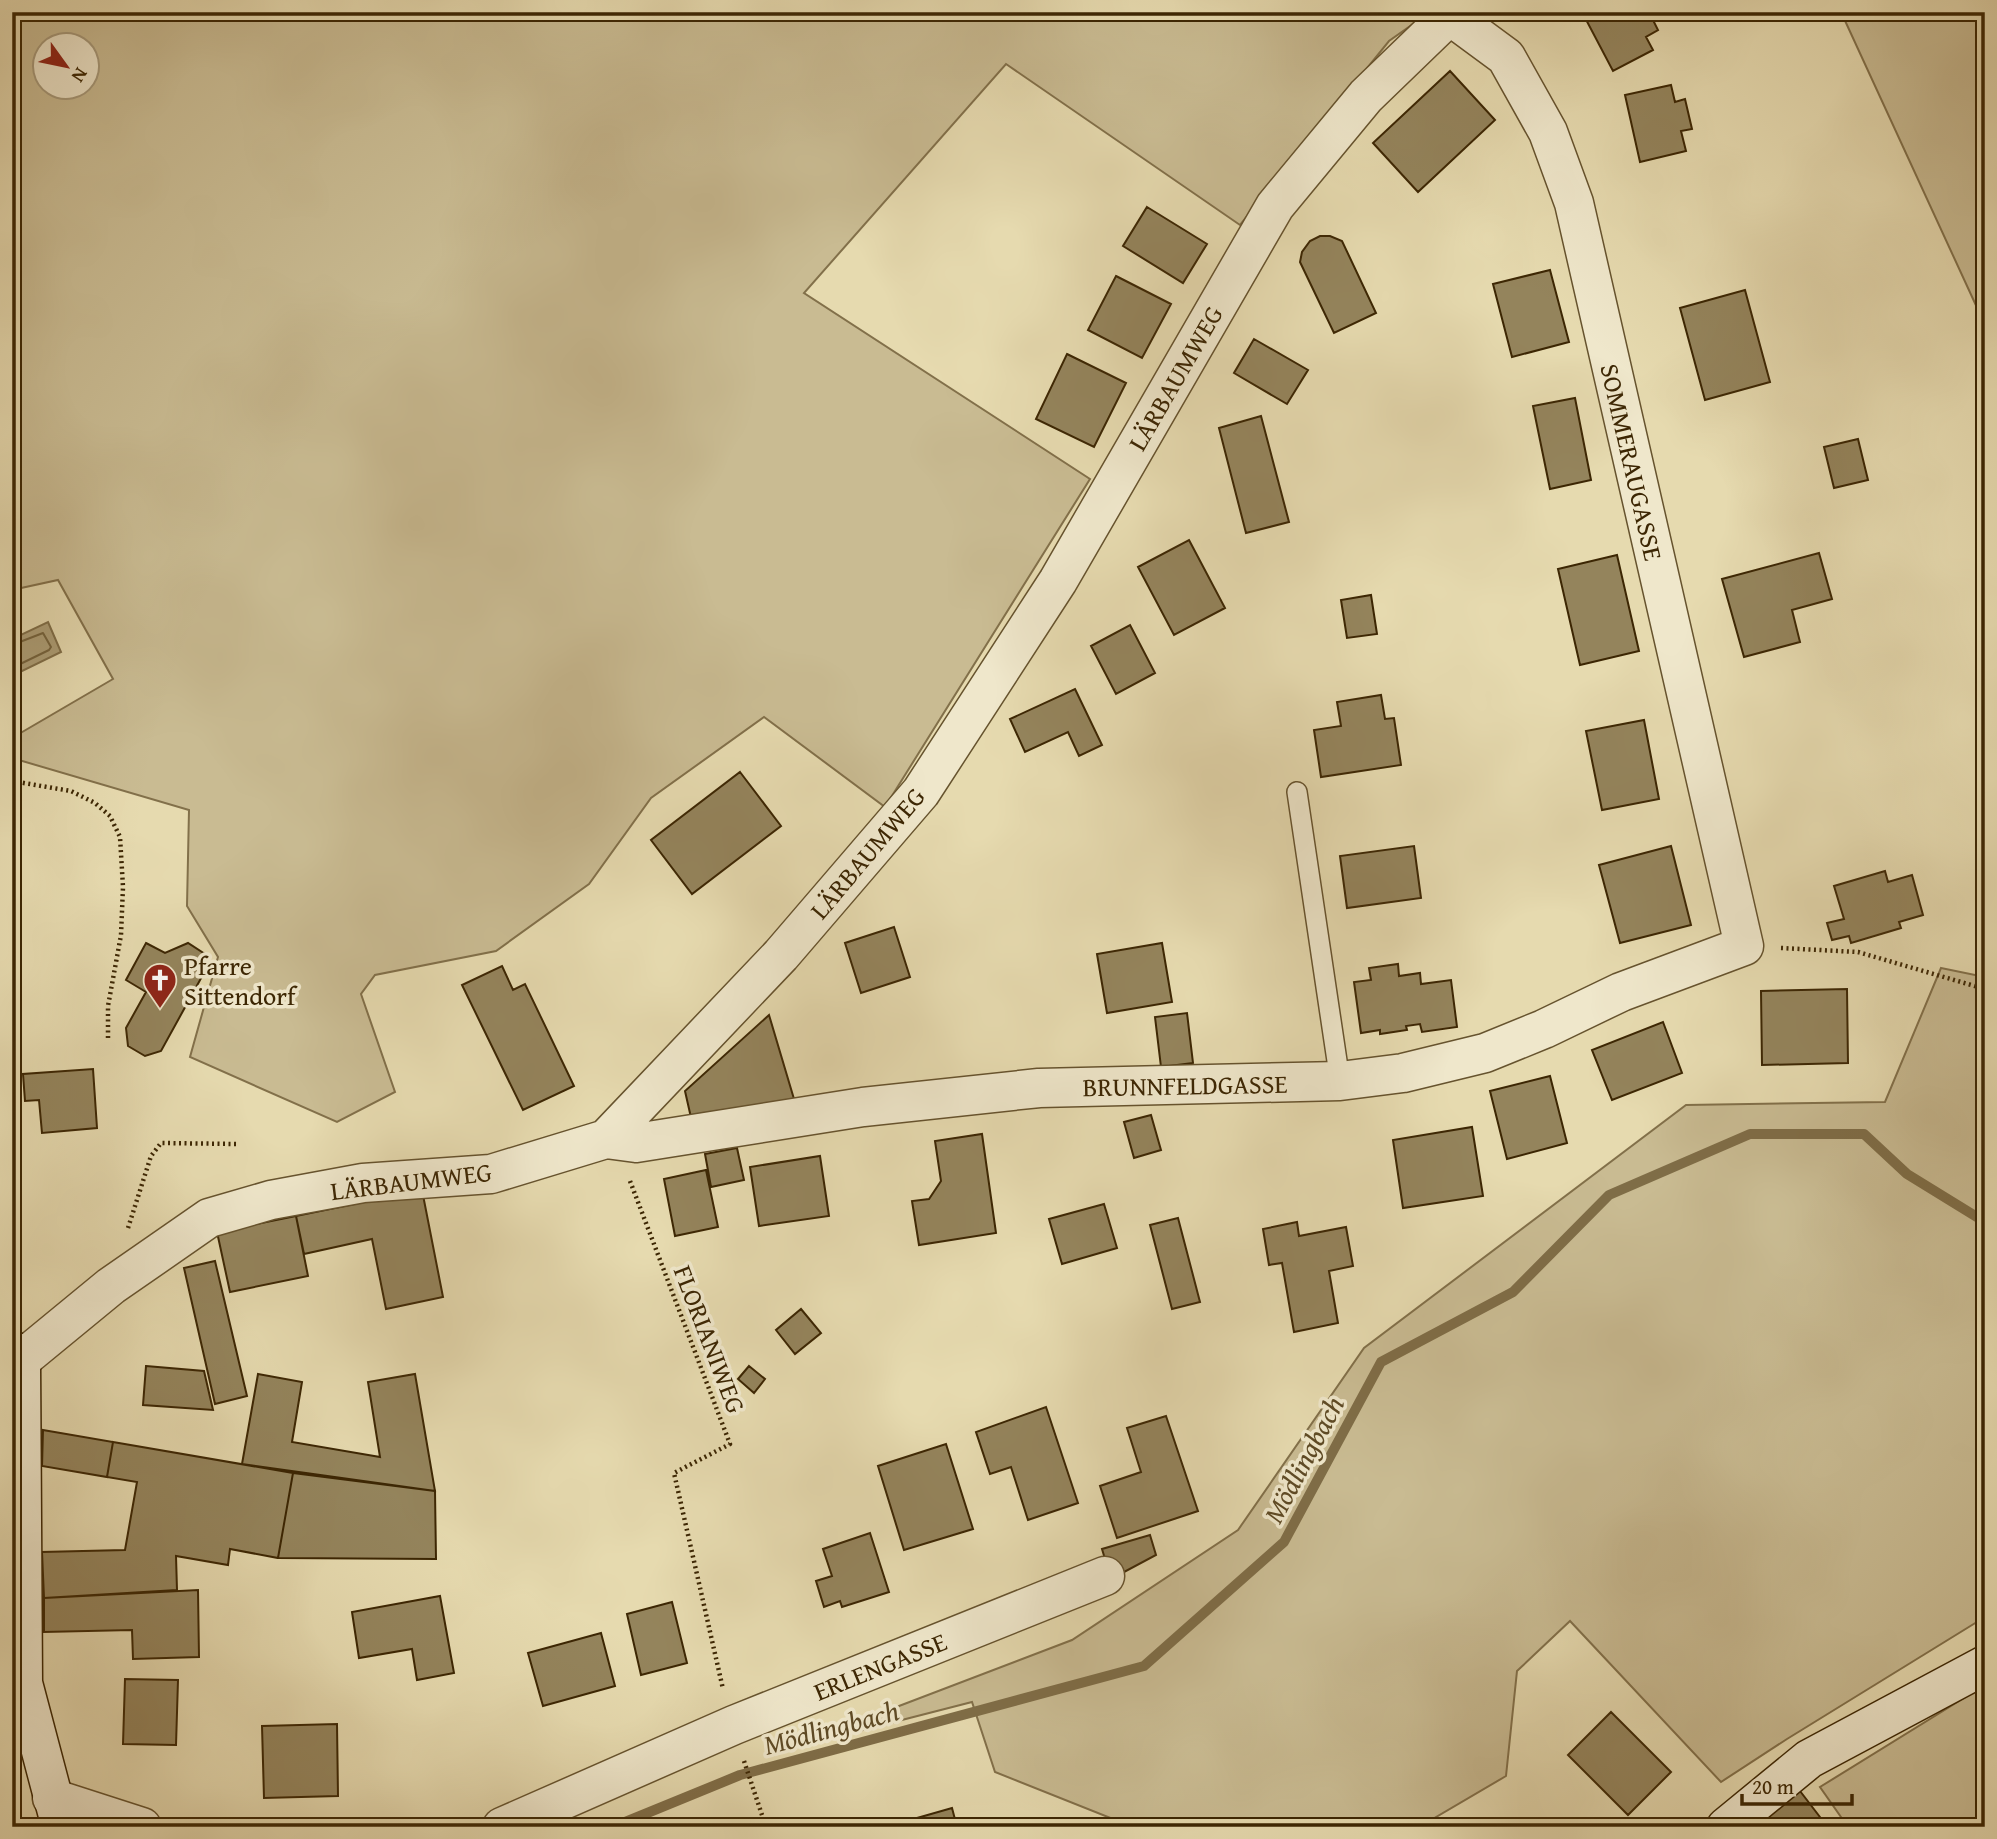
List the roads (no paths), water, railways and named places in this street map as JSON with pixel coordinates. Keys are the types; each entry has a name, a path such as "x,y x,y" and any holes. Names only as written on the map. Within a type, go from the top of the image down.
{"street":[{"name":"SOMMERAUGASSE","path":"1451,14 1506,57 1548,132 1574,203 1744,946"},
{"name":"LÄRBAUMWEG","path":"17,1355 209,1218 271,1200 363,1183 491,1174 606,1139 781,955 921,792 1058,581 1275,206 1366,96 1451,14"},
{"name":"BRUNNFELDGASSE","path":"606,1139 636,1143 863,1107 1039,1088 1340,1081 1403,1073 1485,1053 1544,1029 1621,992 1744,946"},
{"path":"17,1355 23,1683 56,1812 142,1827"},
{"name":"ERLENGASSE","path":"502,1827 734,1725 1105,1576"},
{"path":"1726,1827 1809,1759 1985,1665"}],"lane":[{"path":"1297,792 1340,1081"}],"water":[{"path":"48,622 61,652 14,675 12,639"}],"waterway":[{"name":"Mödlingbach","path":"613,1827 740,1775 1144,1666 1284,1542 1381,1362 1513,1292 1609,1195 1750,1134 1864,1134 1907,1174 1985,1222"}],"place":[{"name":"Pfarre Sittendorf","path":"160,1010"}]}
